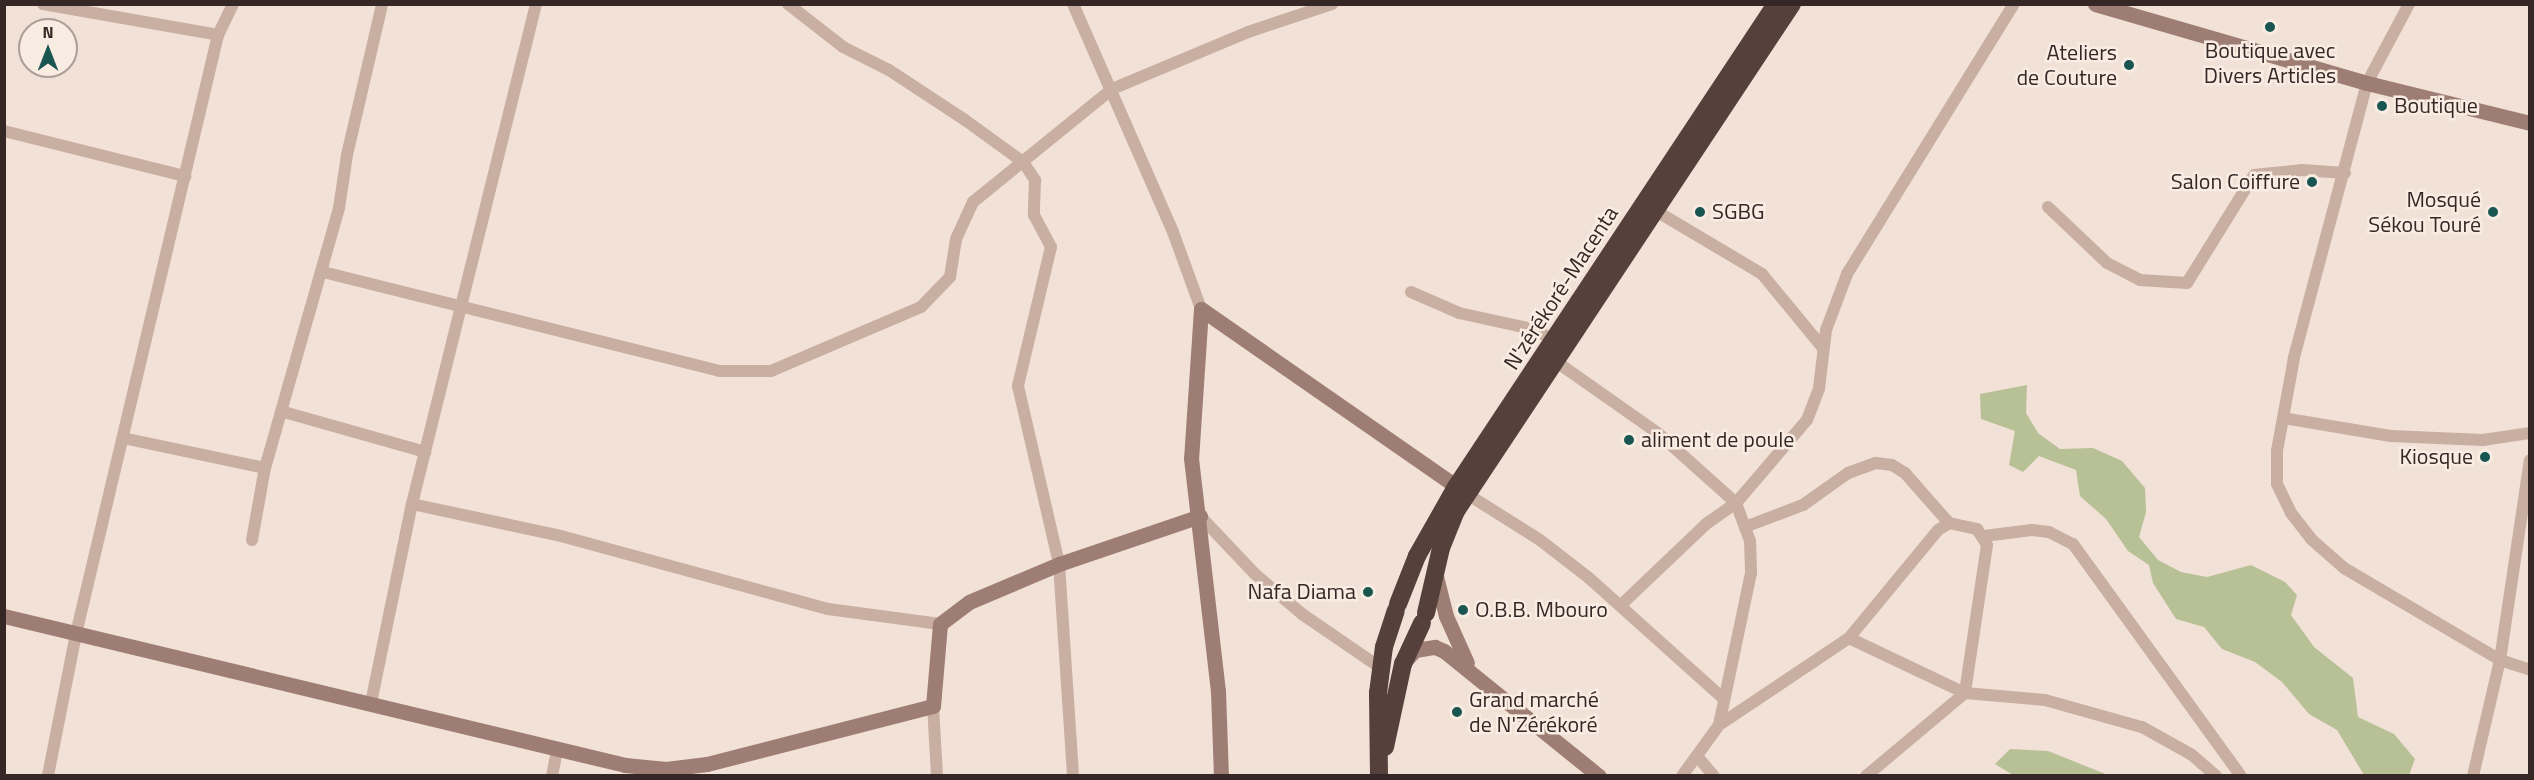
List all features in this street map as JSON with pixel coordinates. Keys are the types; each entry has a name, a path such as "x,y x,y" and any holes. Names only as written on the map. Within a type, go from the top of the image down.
{"highway":[{"name":"N'zérékoré-Macenta","path":"1650,208 1776,4"},
{"path":"1381,776 1376,723 1381,668 1397,607 1417,556 1650,208 1792,4"},
{"path":"1381,776 1391,710 1404,664 1424,618 1449,525 1461,490"},
{"path":"1397,607 1405,598 1415,598 1423,604 1424,618"}],"street":[{"path":"43,4 218,35"},
{"path":"48,776 76,634 218,35 233,4"},
{"path":"252,540 265,468 284,412 323,272 382,4"},
{"path":"371,703 412,504 536,4"},
{"path":"788,4 843,47 889,70 1023,162 1035,180 1034,215 1051,248 1018,386 1059,564 1073,776"},
{"path":"1073,4 1173,232 1201,309 1191,458 1200,516 1218,691 1221,776"},
{"path":"323,272 719,371 771,371 921,307 950,277 956,239 973,202 1112,89 1248,32 1332,4"},
{"path":"1621,605 1706,524 1736,503 1807,420 1819,388 1823,348 1847,274 2014,4"},
{"path":"2095,4 2367,83 2529,123"},
{"path":"2409,4 2367,83 2345,173 2294,358 2277,451 2277,484 2291,513 2311,539 2344,568 2500,660 2529,670"},
{"path":"4,131 185,176"},
{"path":"2048,207 2107,263 2140,280 2187,283 2254,175 2302,170 2345,173"},
{"path":"1650,208 1762,274 1823,348"},
{"path":"1412,292 1459,313 1528,328 1553,352 1659,434 1736,503 1750,541 1751,573 1719,725"},
{"path":"1201,309 1461,490 1540,540 1621,605 1724,699"},
{"path":"284,412 425,452"},
{"path":"2283,418 2391,436 2483,440 2529,433"},
{"path":"123,438 265,468"},
{"path":"2473,776 2500,660 2529,460"},
{"path":"1745,527 1803,505 1848,473 1876,463 1892,465 1905,473 1949,523 1977,529 1984,536 1987,545 1965,693 1866,776"},
{"path":"412,504 561,536 828,609 940,624 969,602 1059,564 1200,516"},
{"path":"1200,516 1256,574 1302,614 1381,668"},
{"path":"1682,776 1719,725 1849,638 1938,530 1949,523"},
{"path":"1984,536 2032,530 2049,531 2073,544 2241,776"},
{"path":"1436,570 1446,616 1470,669"},
{"path":"4,616 371,703 557,750 625,765 666,769 697,765 933,706"},
{"path":"937,776 933,706 940,624"},
{"path":"1849,638 1965,693 2045,700 2113,717 2173,744 2216,776"},
{"path":"1404,664 1415,650 1435,647 1470,669 1599,776"},
{"path":"552,776 557,750"},
{"path":"1697,756 1714,776"}],"green space":[{"path":"2027,385 2026,413 2038,433 2060,449 2093,448 2122,461 2145,488 2146,512 2139,537 2158,560 2181,572 2207,577 2251,565 2285,582 2297,595 2291,615 2314,647 2353,678 2358,717 2394,734 2415,759 2409,775 2364,775 2337,730 2309,714 2282,682 2255,662 2222,649 2204,627 2176,619 2153,583 2149,565 2128,551 2106,519 2080,496 2076,470 2039,456 2023,472 2009,465 2015,431 1981,419 1980,394"},
{"path":"2010,749 2048,751 2108,775 2013,775 1995,764"}],"place":[{"name":"Boutique avec Divers Articles","path":"2270,27"},
{"name":"Ateliers de Couture","path":"2129,65"},
{"name":"Boutique","path":"2382,106"},
{"name":"Salon Coiffure","path":"2312,182"},
{"name":"SGBG","path":"1700,212"},
{"name":"Mosqué Sékou Touré","path":"2493,212"},
{"name":"aliment de poule","path":"1629,440"},
{"name":"Kiosque","path":"2485,457"},
{"name":"Nafa Diama","path":"1368,592"},
{"name":"O.B.B. Mbouro","path":"1463,610"},
{"name":"Grand marché de N'Zérékoré","path":"1457,712"}]}
